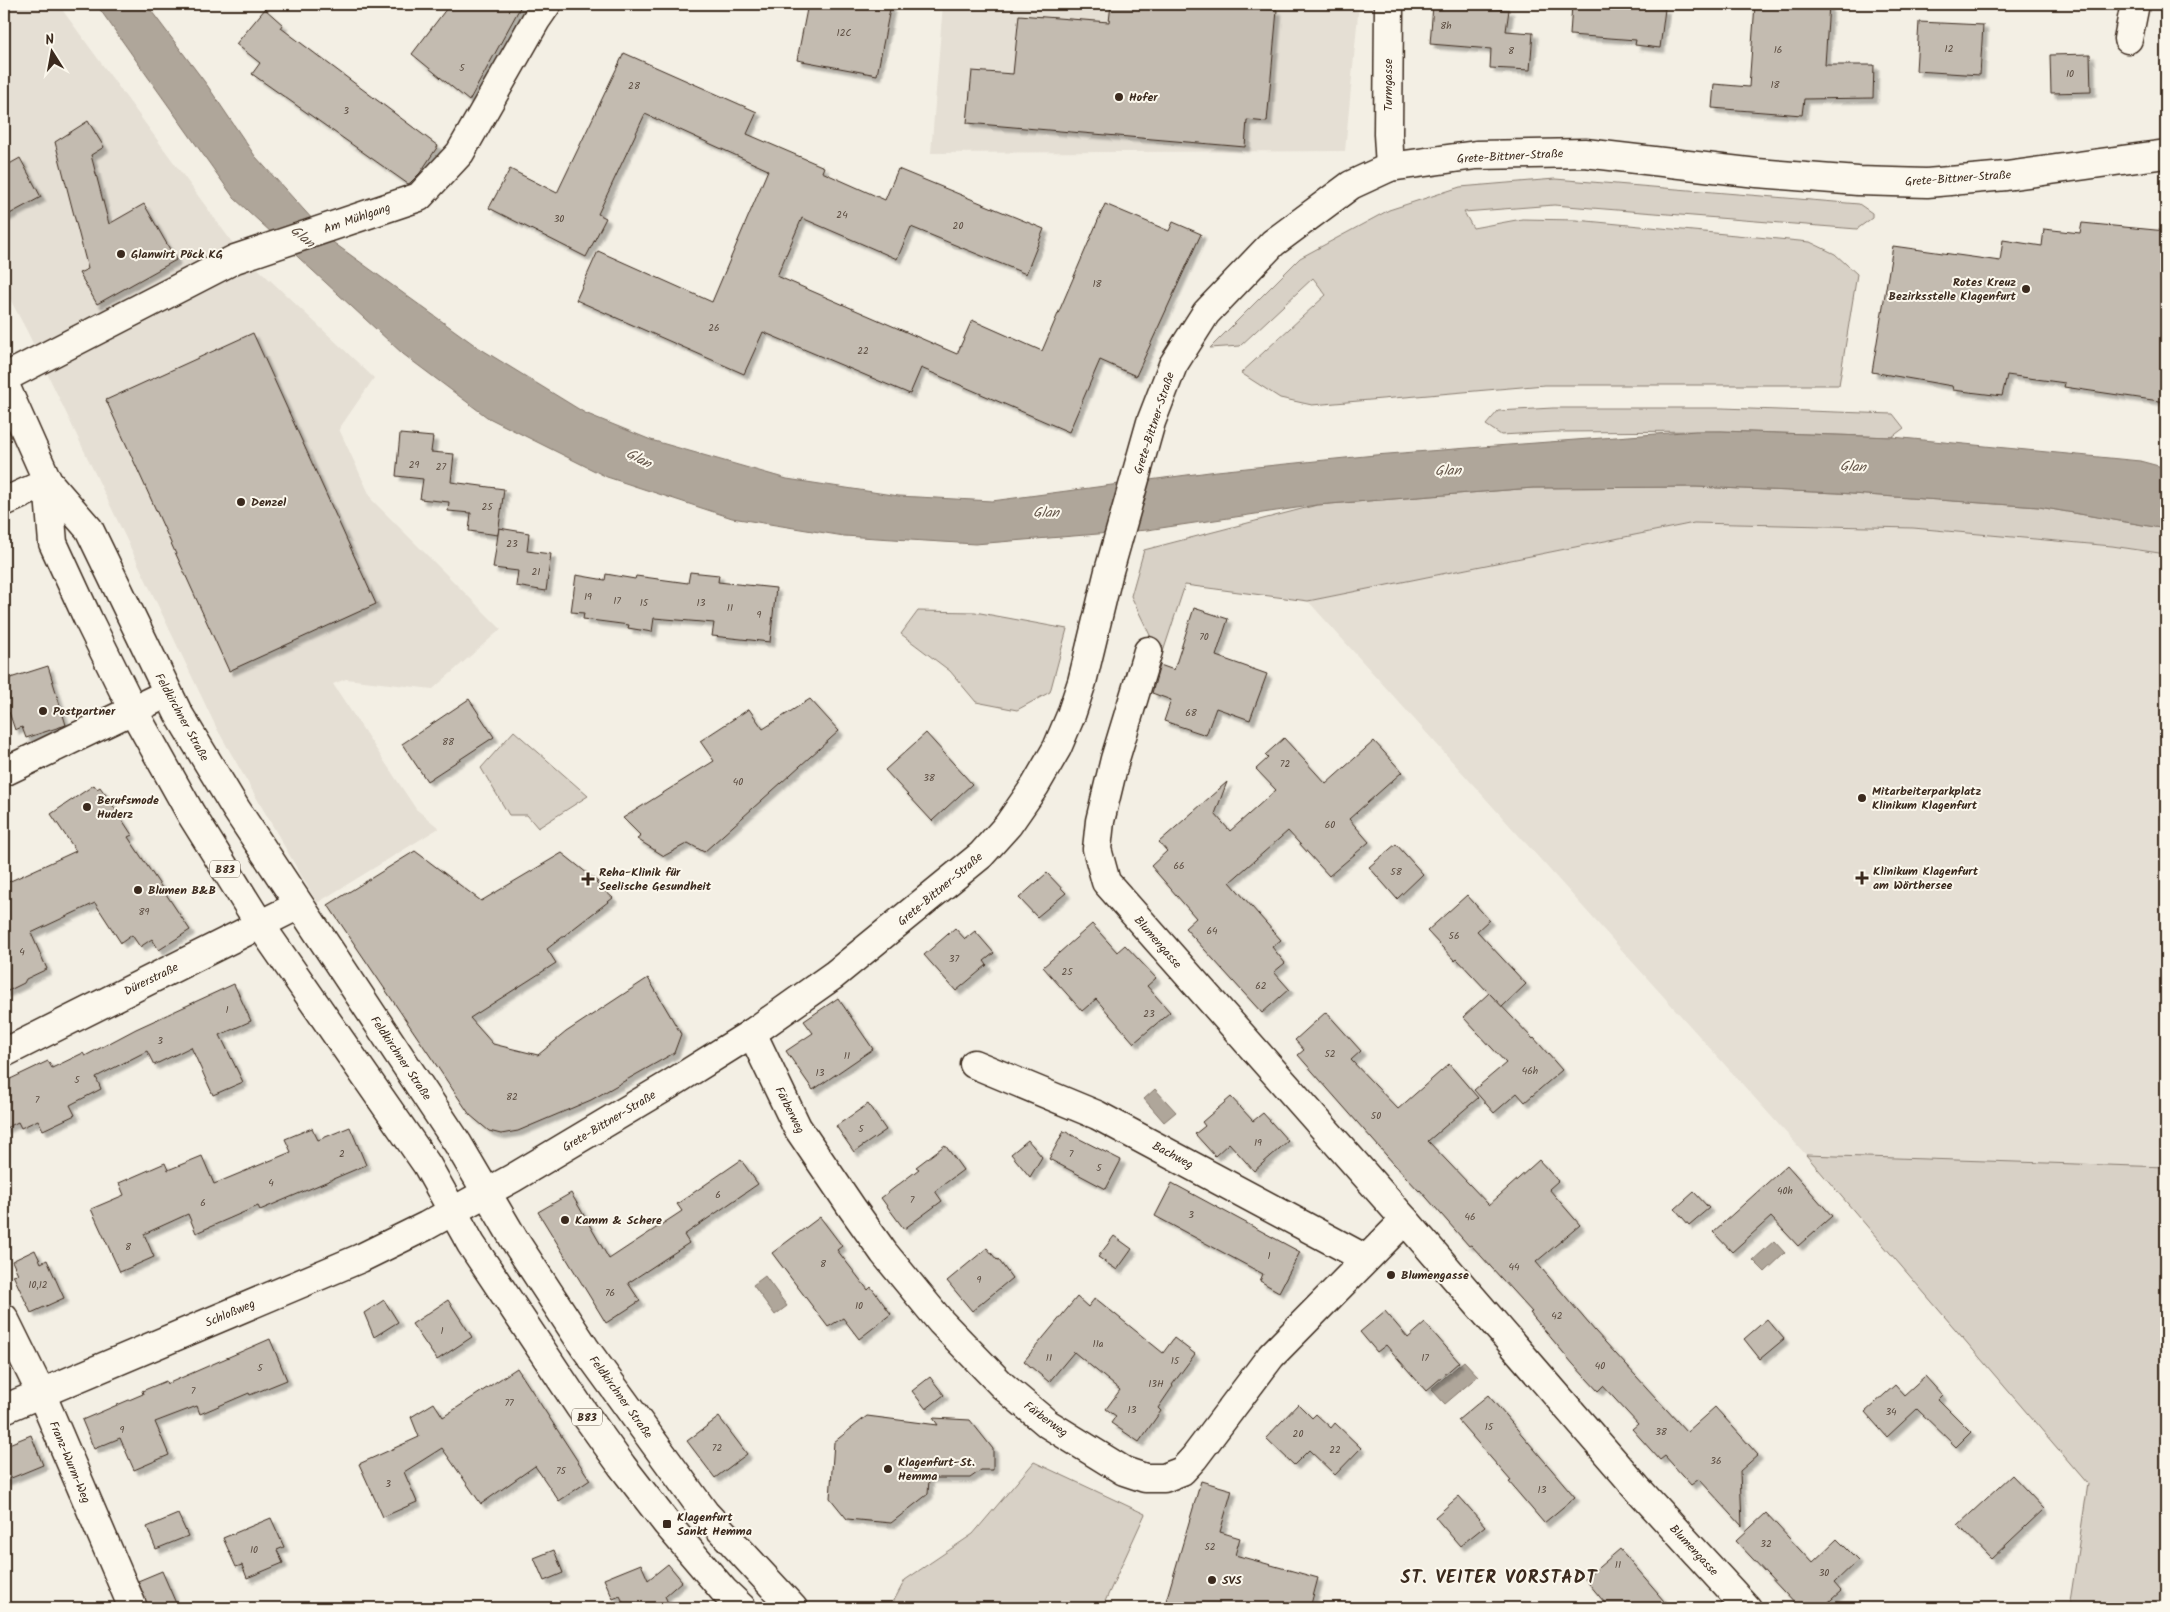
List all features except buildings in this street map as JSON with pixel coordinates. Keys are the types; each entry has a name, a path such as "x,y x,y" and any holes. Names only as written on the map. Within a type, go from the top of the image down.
{"street":[{"name":"Am Mühlgang","path":"4,378 235,259 419,197 460,154 547,4"},
{"name":"Turmgasse","path":"1389,4 1388,134 1390,167"},
{"path":"2128,39 2135,4"},
{"name":"Grete-Bittner-Straße","path":"452,1210 669,1085 752,1033 834,975 940,890 981,855 1008,825 1057,748 1071,715 1084,674 1109,571 1152,422 1172,365 1206,313 1273,243 1351,185 1390,167 1476,155 1585,153 1757,173 1858,181 1927,183 2006,176 2166,154"},
{"name":"Feldkirchner Straße","path":"4,383 48,482 89,529 178,713 226,793 458,1144 485,1192 585,1348 705,1513 793,1608"},
{"path":"4,502 48,482"},
{"name":"Feldkirchner Straße","path":"48,482 53,544 133,710 191,814 261,926 427,1165 482,1261 579,1406 622,1466 674,1532 724,1591 742,1608"},
{"name":"Blumengasse","path":"1148,650 1115,759 1100,821 1097,850 1106,882 1405,1220 1631,1482 1747,1608"},
{"path":"4,772 168,693"},
{"name":"Dürerstraße","path":"4,1053 261,926 299,905"},
{"name":"Färberweg","path":"752,1033 797,1127 812,1151 884,1253 942,1322 1003,1386 1048,1424 1124,1471 1144,1478 1164,1478 1182,1471 1194,1458 1271,1356 1405,1220"},
{"name":"Bachweg","path":"974,1064 1097,1115 1366,1259"},
{"name":"Schloßweg","path":"4,1409 361,1258 426,1226 452,1210"},
{"name":"Franz-Wurm-Weg","path":"4,1318 41,1393 133,1608"}],"shaded area":[{"path":"4,4 58,4 237,249 374,378 339,429 372,500 501,629 433,689 346,679 333,684 416,809 439,828 317,903 217,729 27,331 4,288"},
{"path":"943,4 1359,4 1345,151 931,153"},
{"path":"1555,179 1859,204 1872,213 1872,218 1857,229 1554,205 1464,212 1473,228 1522,219 1576,220 1810,242 1835,254 1857,274 1839,385 1545,385 1312,405 1280,398 1241,373 1326,295 1313,278 1240,346 1210,348 1300,258 1389,210 1460,187"},
{"path":"1553,408 1722,408 1893,414 1904,428 1892,437 1721,431 1554,432 1501,435 1486,425 1498,411"},
{"path":"1696,487 1838,493 2039,507 2166,529 2166,554 2112,546 1913,528 1694,523 1308,601 1185,585 1161,658 1131,596 1144,550 1317,505 1533,488"},
{"name":"Klinikum Klagenfurt am Wörthersee","path":"1694,523 1913,528 2112,546 2166,554 2166,1608 2069,1608 2087,1484 1806,1155 1308,601"},
{"path":"918,611 975,612 1067,629 1050,692 1017,710 976,702 950,671 901,634"},
{"path":"514,731 588,796 538,828 527,815 509,815 481,768"},
{"path":"1806,1155 2166,1167 2166,1608 2069,1608 2088,1484"},
{"path":"1034,1462 1145,1514 1102,1608 890,1608 905,1580 973,1534"}],"water":[{"name":"Glan","path":"96,4 146,4 207,85 255,156 334,243 476,346 585,413 651,440 787,479 899,496 992,501 1217,471 1375,455 1696,431 1892,437 2140,461 2166,468 2166,529 2039,507 1838,493 1696,487 1533,488 1317,505 1147,530 975,544 844,536 732,518 607,477 487,417 403,354 234,198"},
{"path":"1155,1089 1176,1112 1164,1122 1144,1099"},
{"path":"1774,1241 1785,1253 1765,1272 1753,1260"},
{"path":"765,1276 787,1306 775,1315 753,1285"},
{"path":"1464,1361 1478,1376 1445,1404 1431,1389"}],"place":[{"name":"Hofer","path":"1119,97"},
{"name":"Glanwirt Pöck KG","path":"121,254"},
{"name":"Rotes Kreuz Bezirksstelle Klagenfurt","path":"2026,289"},
{"name":"Denzel","path":"241,502"},
{"name":"Postpartner","path":"43,711"},
{"name":"Mitarbeiterparkplatz Klinikum Klagenfurt","path":"1862,798"},
{"name":"Berufsmode Huderz","path":"87,807"},
{"name":"Klinikum Klagenfurt am Wörthersee","path":"1862,878"},
{"name":"Reha-Klinik für Seelische Gesundheit","path":"588,879"},
{"name":"Blumen B&B","path":"138,890"},
{"name":"Kamm & Schere","path":"565,1220"},
{"name":"Blumengasse","path":"1391,1275"},
{"name":"Klagenfurt-St. Hemma","path":"888,1469"},
{"name":"Klagenfurt Sankt Hemma","path":"667,1524"},
{"name":"SVS","path":"1212,1580"}],"district":[{"name":"ST. VEITER VORSTADT","path":"1499,1577"}]}
